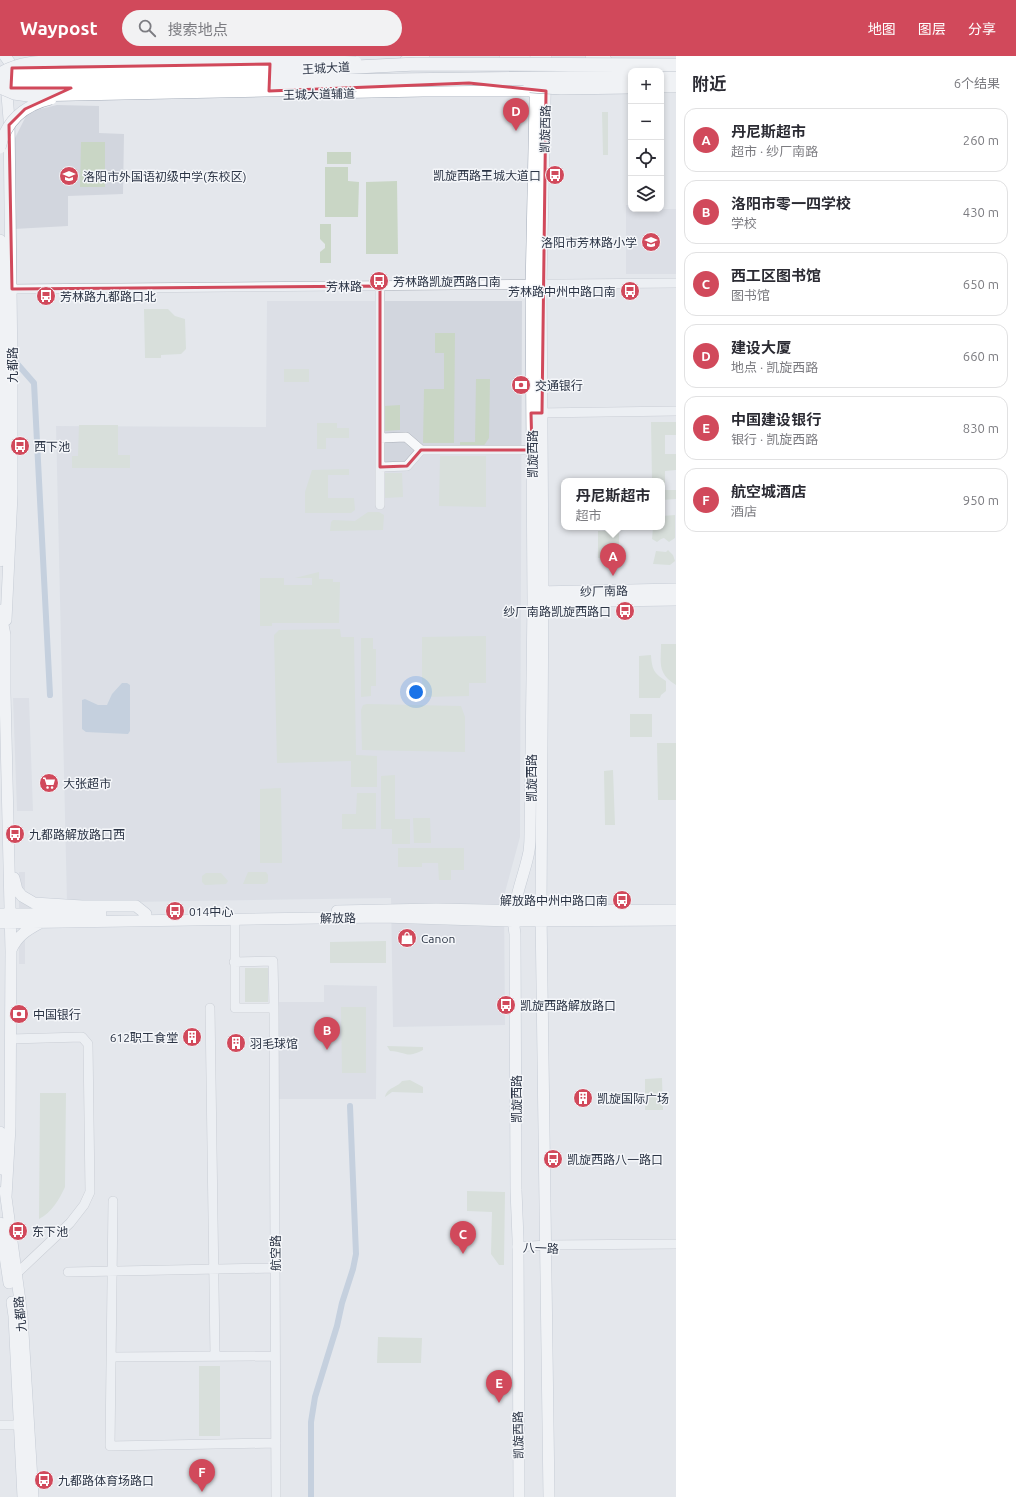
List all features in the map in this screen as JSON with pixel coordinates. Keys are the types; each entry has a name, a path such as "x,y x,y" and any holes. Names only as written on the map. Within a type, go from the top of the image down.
{"highway":[{"path":"420,60 539,58"},
{"name":"王城大道","path":"0,73 277,71 420,60 676,65"},
{"path":"664,77 676,76"},
{"name":"王城大道","path":"4,92 419,85 628,77"},
{"path":"419,85 561,88 628,87"},
{"path":"664,86 676,86"}],"main road":[{"path":"5,56 12,68"},
{"path":"41,56 69,60"},
{"path":"178,56 211,66"},
{"path":"230,65 256,56"},
{"path":"291,56 315,63"},
{"path":"505,56 539,58"},
{"path":"591,56 606,60"},
{"name":"王城大道","path":"12,68 211,66 273,60 315,63 539,58 606,60 676,59"},
{"name":"凯旋西路","path":"539,58 541,87 536,287 538,597 549,1497"},
{"path":"0,73 16,65 69,60 420,60"},
{"path":"402,62 420,60"},
{"name":"九都路","path":"5,635 12,495 12,291 9,119 4,92 14,78 12,68"},
{"name":"王城大道","path":"4,92 62,88 272,91 458,83 487,83 541,87 628,82"},
{"path":"664,82 676,82"},
{"path":"4,92 24,96 309,90 458,83"},
{"path":"487,83 524,91"},
{"name":"王城大道辅道","path":"4,92 97,96 419,85 524,91 541,87 628,92"},
{"path":"62,88 97,96"},
{"path":"664,92 676,92"},
{"path":"0,148 7,129 15,118 25,109 44,101 74,95"},
{"path":"0,112 3,112 9,119"},
{"path":"0,240 5,487 0,536"},
{"name":"凯旋西路","path":"519,1497 513,916 529,855 538,597 532,450 537,413"},
{"path":"0,561 12,495"},
{"name":"纱厂南路","path":"538,597 676,589"},
{"name":"纱厂南路","path":"538,597 676,600"},
{"path":"0,610 5,635 5,918 11,951 10,1127 6,1197"},
{"path":"6,856 17,890 22,896 34,904 136,906 146,914"},
{"name":"解放路","path":"5,918 436,909 513,916"},
{"name":"解放路","path":"541,916 676,910"},
{"name":"解放路","path":"5,918 40,922 513,916 676,920"},
{"path":"11,951 14,944 22,934 40,922"},
{"path":"0,965 5,968 10,981"},
{"name":"九都路","path":"0,1132 0,1154 22,1316 33,1497"},
{"name":"九都路","path":"0,1223 14,1316 23,1497"}],"street":[{"path":"272,91 273,60"},
{"name":"芳林路","path":"536,287 676,283"},
{"name":"芳林路","path":"12,291 536,287 676,288"},
{"path":"380,288 380,505"},
{"path":"537,413 676,411"},
{"path":"380,438 406,437 420,450 532,450"},
{"path":"380,467 407,466 420,450"},
{"path":"235,920 234,1008 274,1008"},
{"name":"航空路","path":"234,962 274,961 276,1497"},
{"path":"210,1008 215,1356"},
{"path":"10,1039 82,1037 88,1044 90,1192 84,1205 70,1223 16,1275"},
{"path":"112,1201 110,1446 276,1443"},
{"name":"八一路","path":"546,1247 676,1244"},
{"name":"八一路","path":"517,1247 676,1248"},
{"path":"68,1272 275,1268"},
{"path":"111,1357 275,1356"},
{"path":"0,1425 19,1425"}],"highlighted area":[{"path":"270,64 269,91 469,83 546,91 542,413 531,413 532,450 421,450 407,466 380,467 380,286 12,289 9,125 25,109 71,88 11,88 12,68"}],"shaded area":[{"name":"洛阳市外国语初级中学(东校区)","path":"57,105 99,106 99,133 124,134 123,194 68,196 68,226 14,229 15,138 28,112"},
{"name":"洛阳市芳林路小学","path":"626,205 628,205 628,212 664,212 664,209 676,209 676,274 626,274"},
{"path":"267,301 522,301 520,837 504,896 505,1025 393,1027 391,898 67,903 56,426 266,427"},
{"path":"13,698 29,698 33,811 17,811"},
{"path":"19,872 25,872 25,905 30,905 30,918 25,918 25,964 19,964"},
{"path":"324,985 377,986 376,1099 278,1099 278,1002 324,1002"}],"green space":[{"path":"602,112 608,112 608,155 603,155"},
{"path":"81,142 105,142 105,187 80,187"},
{"path":"327,152 351,152 351,164 327,164"},
{"path":"325,167 348,167 348,181 359,182 358,217 325,217"},
{"path":"397,181 398,254 366,254 366,182"},
{"path":"320,224 331,224 331,263 320,263 320,252 325,248 325,244 320,239"},
{"path":"144,309 168,309 175,316 185,319 186,349 181,354 161,355 161,358 145,358"},
{"path":"435,333 455,333 454,443 423,443 424,389 444,389 444,353 435,353"},
{"path":"284,369 309,369 309,382 284,382"},
{"path":"476,379 490,379 489,438 483,447 460,446 460,442 475,442"},
{"path":"400,405 400,430 384,431 384,406"},
{"path":"651,422 676,422 676,435 665,435 665,454 676,454 676,470 665,471 665,478 652,478"},
{"path":"317,423 337,423 337,428 349,428 349,438 326,438 326,449 317,449"},
{"path":"79,425 118,425 118,455 130,455 130,468 72,468 72,456 78,456"},
{"path":"440,456 486,456 486,507 439,506"},
{"path":"349,469 349,475 328,475 328,498 354,498 355,510 351,513 305,513 305,492 312,470"},
{"path":"384,473 402,473 403,497 385,498"},
{"path":"665,490 676,490 676,499 665,500"},
{"path":"368,512 379,512 384,515 383,530 330,531 331,522 333,520 355,521"},
{"path":"675,515 675,538 669,542 664,538 657,542 652,539 653,530 665,530 665,516"},
{"path":"598,531 619,531 619,559 598,558"},
{"path":"668,550 673,555 675,561 670,565 653,564 656,551 666,552"},
{"path":"319,572 319,579 333,579 333,582 340,582 339,623 272,623 272,626 260,626 260,578 284,578 284,585 312,585 312,578 295,578"},
{"path":"340,629 341,637 354,637 356,755 377,756 377,787 351,787 351,761 277,763 274,635 279,630"},
{"path":"486,636 486,683 469,683 469,696 422,697 422,637"},
{"path":"361,638 373,638 373,649 376,649 376,686 371,686 371,696 361,697"},
{"path":"661,644 676,644 676,685 670,681 661,668"},
{"path":"651,655 654,671 666,681 666,691 660,698 639,698 639,656"},
{"path":"363,705 461,706 465,717 465,752 362,750 361,710"},
{"path":"630,714 652,714 652,737 630,737"},
{"path":"657,743 676,743 676,800 658,800"},
{"path":"613,770 615,825 605,825 604,771"},
{"path":"395,775 395,819 410,819 410,844 392,844 392,829 381,829 381,776"},
{"path":"281,788 282,863 260,863 260,789"},
{"path":"357,793 376,793 376,829 342,829 342,814 356,814"},
{"path":"413,818 430,818 431,843 414,843"},
{"path":"398,848 464,848 464,870 451,870 451,880 439,880 438,863 422,863 422,867 398,867"},
{"path":"248,872 266,872 268,875 268,882 265,884 243,884"},
{"path":"206,873 221,873 228,881 226,884 205,885 202,882 202,876"},
{"path":"386,941 386,963 330,963 330,942"},
{"path":"245,968 268,968 268,1002 245,1002"},
{"path":"341,1007 366,1007 366,1073 342,1073"},
{"path":"387,1046 423,1047 423,1050 409,1055 390,1051"},
{"path":"662,1078 663,1110 645,1110 645,1079"},
{"path":"410,1080 423,1087 423,1093 392,1092 385,1097 390,1089 402,1081"},
{"path":"40,1093 66,1093 65,1187 55,1205 48,1213 39,1219"},
{"path":"467,1191 505,1192 504,1265 499,1265 491,1254 492,1212 467,1211"},
{"path":"378,1337 422,1338 421,1363 377,1363"},
{"path":"199,1366 220,1366 220,1436 199,1436"}],"water":[{"path":"122,683 127,683 130,685 130,731 128,734 86,732 82,729 82,700 85,699 98,705 107,705 112,694"}],"waterway":[{"path":"13,359 34,383 50,695"},
{"path":"311,1497 311,1422 315,1397 337,1326 356,1254 350,1106"}],"place":[{"name":"建设大厦","path":"516,131"},
{"name":"凯旋西路王城大道口","path":"555,175"},
{"name":"洛阳市外国语初级中学(东校区)","path":"69,176"},
{"name":"洛阳市芳林路小学","path":"651,242"},
{"name":"芳林路凯旋西路口南","path":"379,281"},
{"name":"芳林路中州中路口南","path":"630,291"},
{"name":"芳林路九都路口北","path":"46,296"},
{"name":"交通银行","path":"521,385"},
{"name":"西下池","path":"20,446"},
{"name":"丹尼斯超市","path":"613,576"},
{"name":"纱厂南路凯旋西路口","path":"625,611"},
{"name":"大张超市","path":"49,783"},
{"name":"九都路解放路口西","path":"15,834"},
{"name":"解放路中州中路口南","path":"622,900"},
{"name":"014中心","path":"175,911"},
{"name":"Canon","path":"407,938"},
{"name":"凯旋西路解放路口","path":"506,1005"},
{"name":"中国银行","path":"19,1014"},
{"name":"612职工食堂","path":"192,1037"},
{"name":"羽毛球馆","path":"236,1043"},
{"name":"洛阳市零一四学校","path":"327,1050"},
{"name":"凯旋国际广场","path":"583,1098"},
{"name":"凯旋西路八一路口","path":"553,1159"},
{"name":"东下池","path":"18,1231"},
{"name":"西工区图书馆","path":"463,1254"},
{"name":"中国建设银行","path":"499,1403"},
{"name":"九都路体育场路口","path":"44,1480"},
{"name":"航空城酒店","path":"202,1492"}]}
